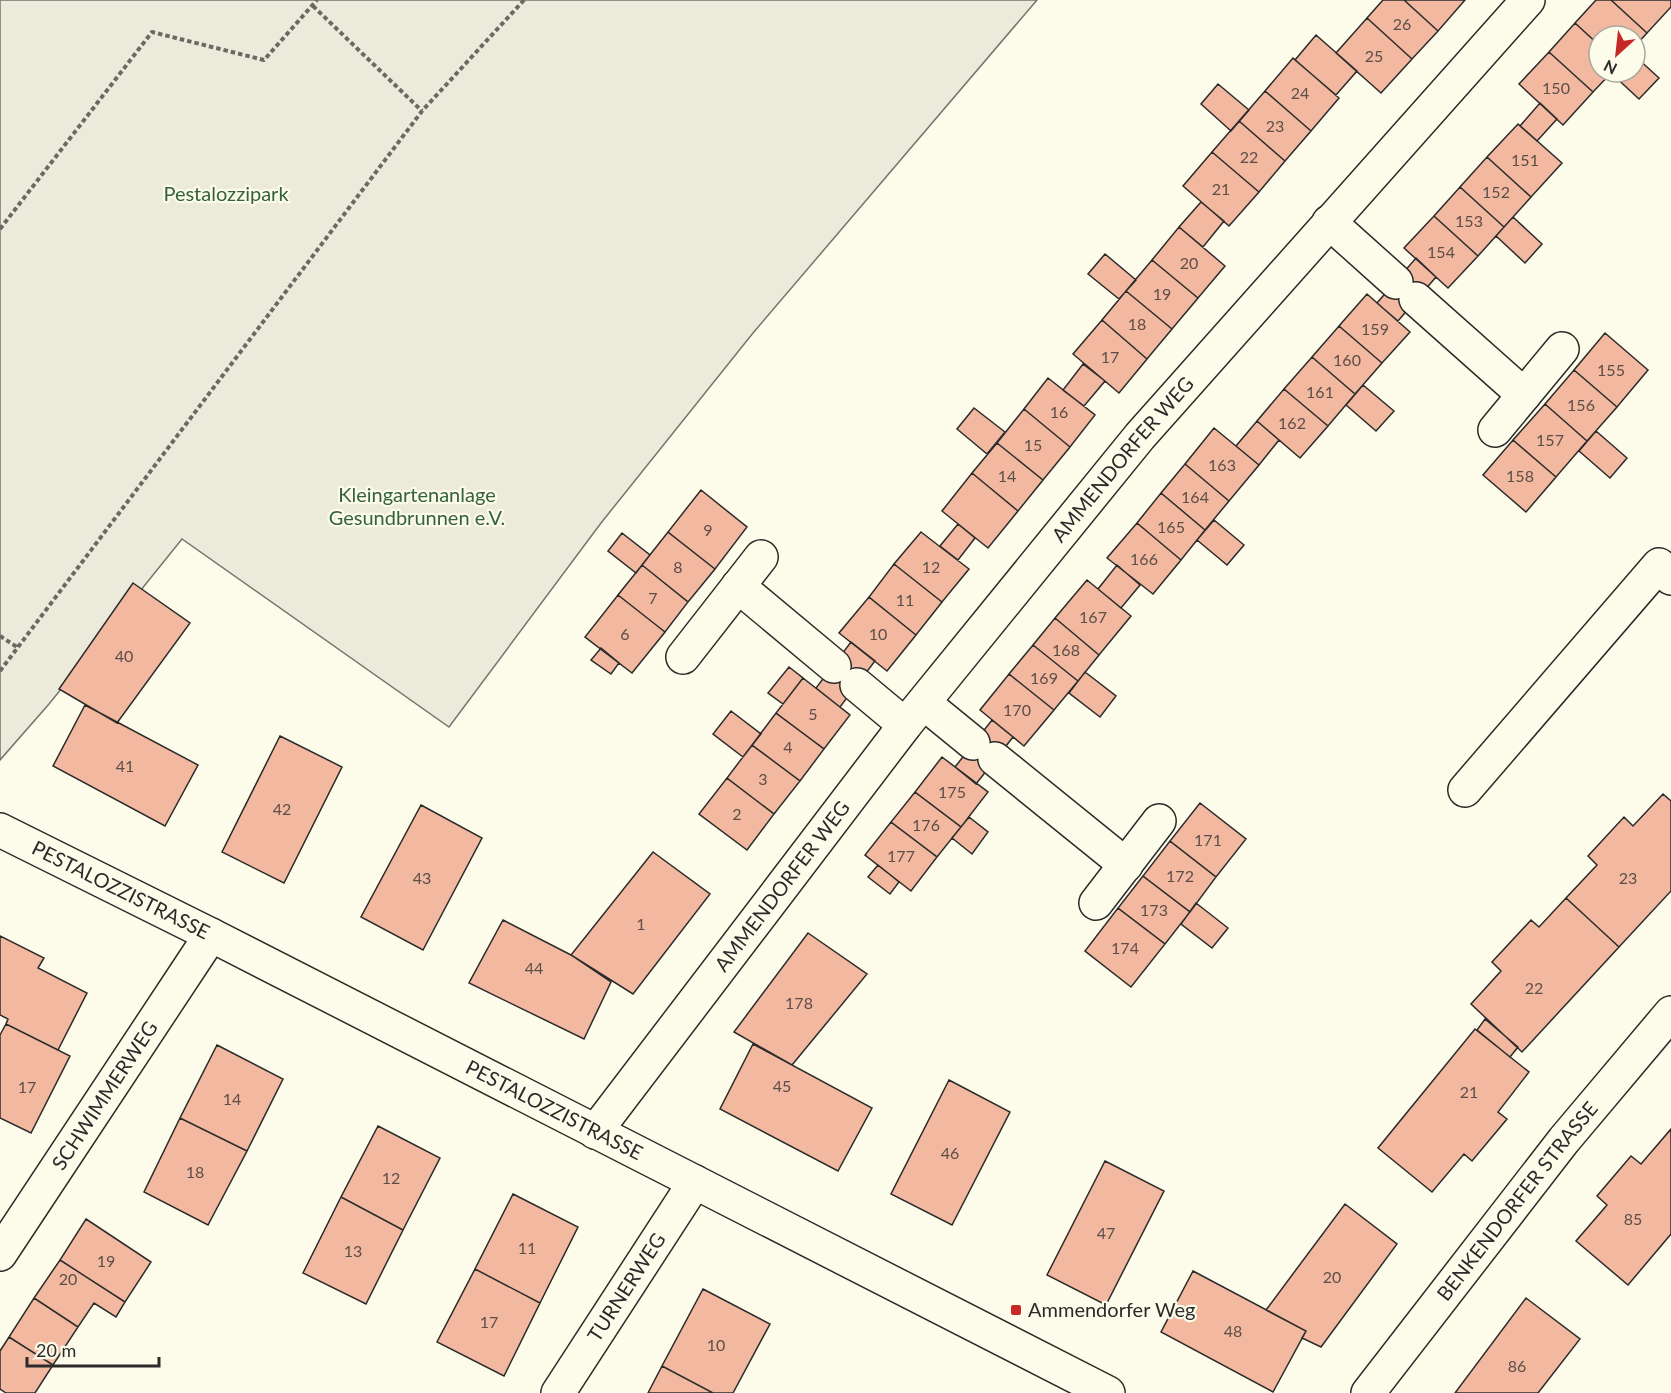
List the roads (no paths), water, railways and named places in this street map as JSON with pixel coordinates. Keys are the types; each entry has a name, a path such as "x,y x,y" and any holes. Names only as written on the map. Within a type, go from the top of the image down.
{"street":[{"name":"AMMENDORFER WEG","path":"595,1132 914,714 1140,436 1528,0"},
{"path":"1329,222 1524,395"},
{"path":"1495,430 1562,349"},
{"path":"683,657 760,556"},
{"path":"1465,790 1659,565 1671,578"},
{"path":"738,586 845,675 984,751 1126,865"},
{"path":"1096,903 1159,821"},
{"name":"PESTALOZZISTRASSE","path":"0,830 211,935 1108,1393"},
{"name":"SCHWIMMERWEG","path":"0,1254 211,935"},
{"name":"BENKENDORFER STRASSE","path":"1368,1393 1564,1140 1671,1013"},
{"name":"TURNERWEG","path":"558,1393 695,1182"}],"place":[{"name":"Ammendorfer Weg","path":"1016,1310"}],"park label":[{"name":"Pestalozzipark","path":"226,194"},
{"name":"Kleingartenanlage Gesundbrunnen e.V.","path":"417,506"}]}
